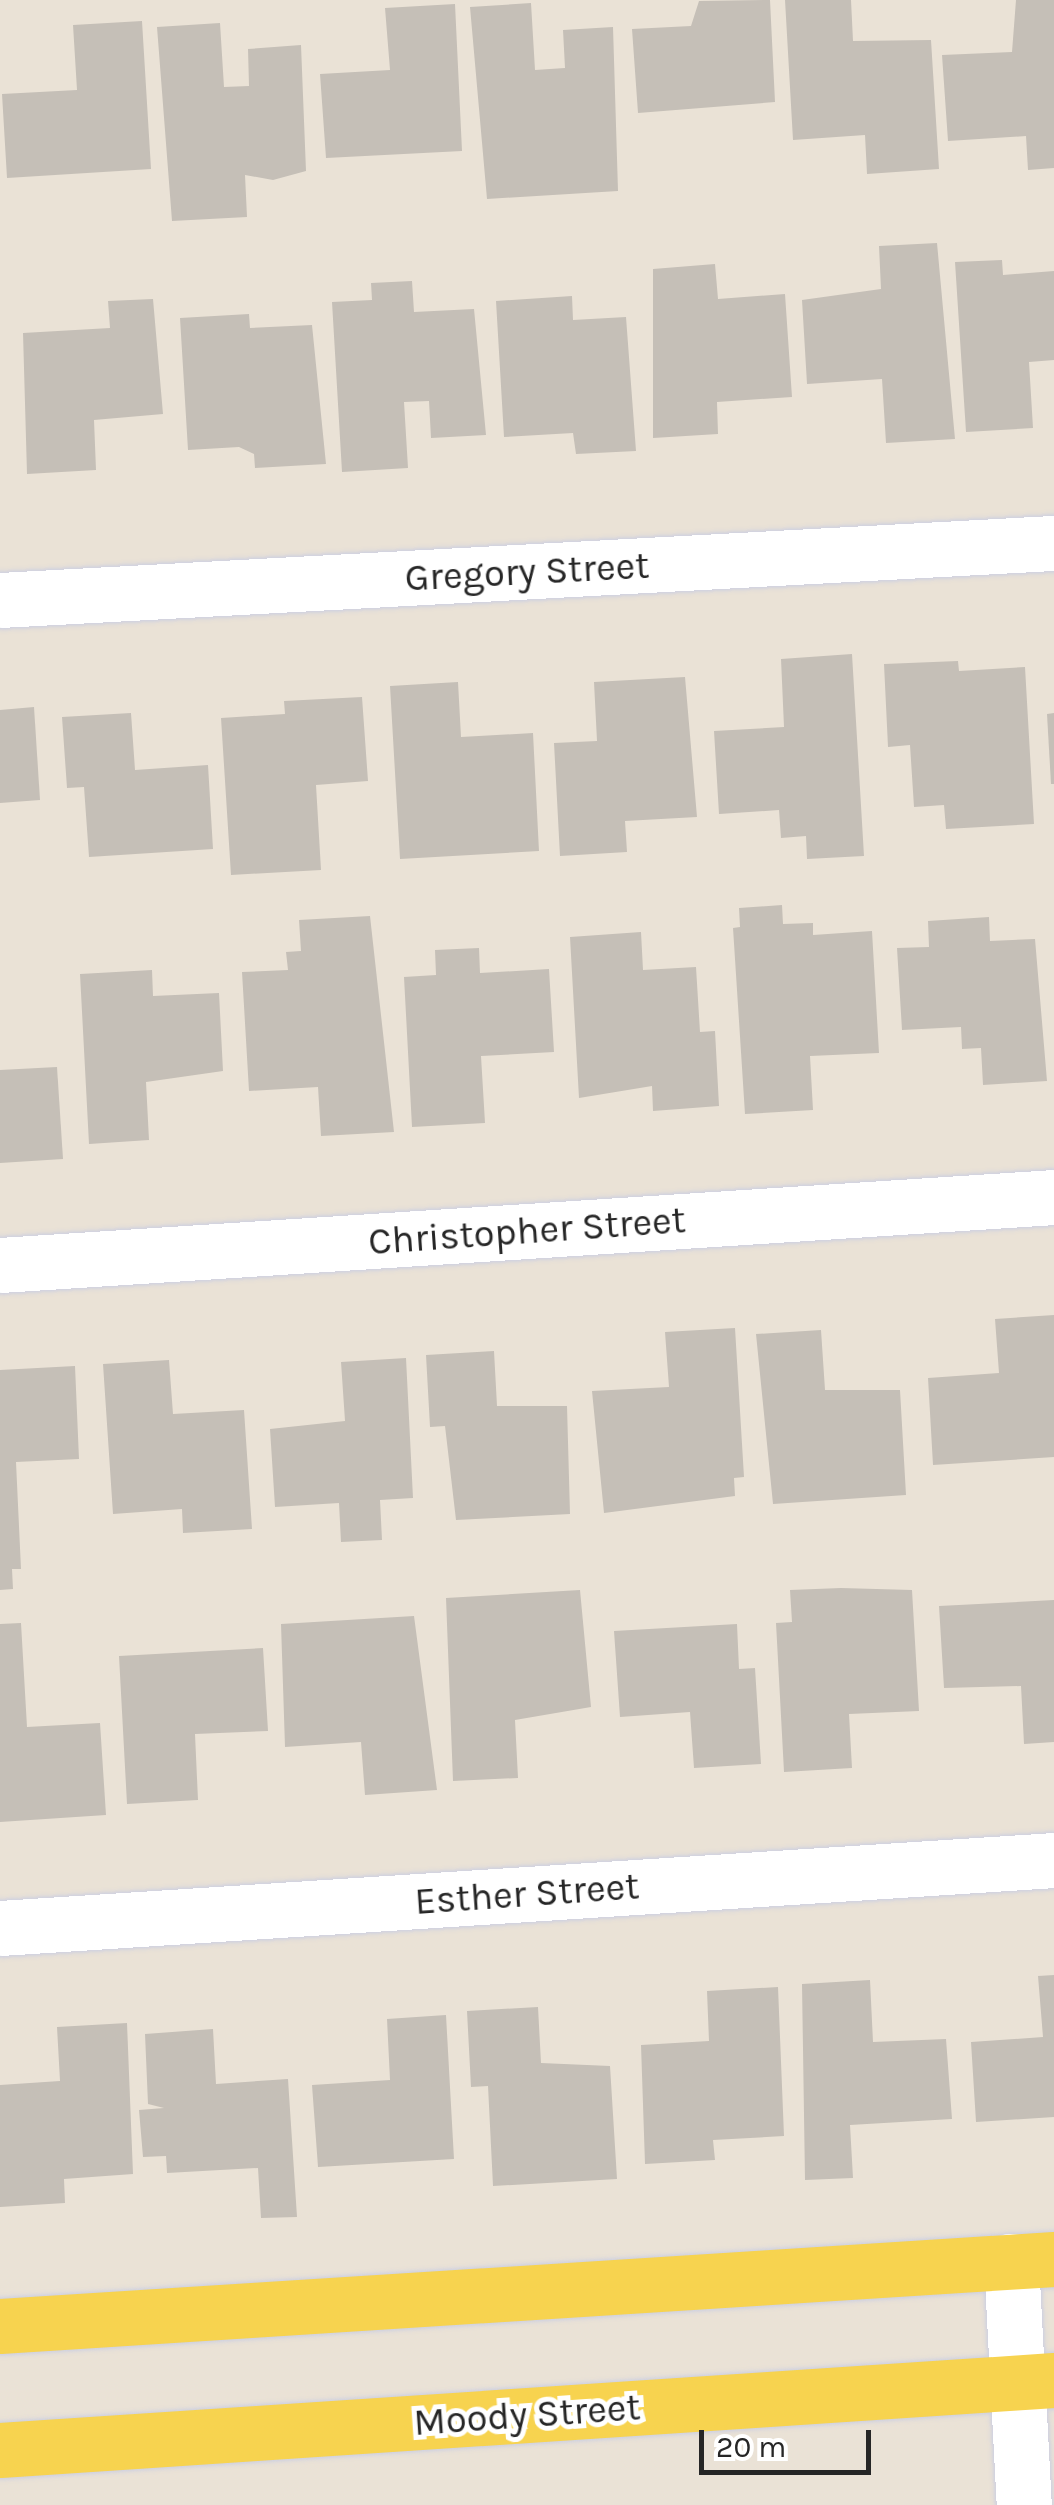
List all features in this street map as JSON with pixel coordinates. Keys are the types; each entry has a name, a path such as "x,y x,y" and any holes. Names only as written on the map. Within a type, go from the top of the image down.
{"main road":[{"path":"0,2326 1033,2260"},
{"name":"Moody Street","path":"0,2450 1036,2381"}],"street":[{"name":"Gregory Street","path":"0,600 1054,543"},
{"name":"Christopher Street","path":"0,1265 1054,1198"},
{"name":"Esther Street","path":"0,1928 1054,1860"},
{"path":"1024,2505 1036,2381 1033,2260"}],"building":[{"path":"770,0 775,102 638,113 632,29 691,26 699,1"},
{"path":"785,0 851,0 853,41 931,40 939,169 867,174 865,135 793,140"},
{"path":"1016,0 1054,0 1054,168 1028,170 1026,136 948,141 942,55 1012,52"},
{"path":"531,3 535,70 565,68 563,30 613,27 618,191 487,199 470,7"},
{"path":"455,4 462,151 326,158 320,74 390,70 385,8"},
{"path":"142,21 151,169 7,178 2,94 77,90 73,25"},
{"path":"220,23 224,87 249,86 248,49 301,45 306,171 273,180 245,175 247,217 172,221 157,27"},
{"path":"937,243 955,439 886,443 882,379 807,384 802,300 881,289 879,246"},
{"path":"1002,260 1003,275 1054,271 1054,360 1029,362 1033,428 966,432 955,262"},
{"path":"715,264 718,299 785,294 792,397 717,402 718,434 653,438 653,269"},
{"path":"412,281 414,312 474,309 486,435 431,438 429,401 404,402 408,468 342,472 332,302 372,300 371,283"},
{"path":"572,296 573,320 626,317 636,451 576,454 573,433 504,437 496,301"},
{"path":"153,299 163,414 94,420 96,470 27,474 23,333 110,328 108,301"},
{"path":"249,314 250,328 312,325 326,464 255,468 254,454 239,447 188,450 180,318"},
{"path":"852,654 864,856 807,859 806,836 781,838 779,810 719,814 714,731 784,727 781,659"},
{"path":"958,661 959,671 1025,667 1034,824 946,829 944,805 914,807 910,745 888,747 884,664"},
{"path":"685,677 697,817 625,821 627,852 560,856 554,743 597,741 594,682"},
{"path":"458,682 461,737 533,733 539,851 400,859 390,686"},
{"path":"362,697 368,781 316,785 321,870 231,875 221,718 285,714 284,701"},
{"path":"34,707 40,800 0,803 0,710"},
{"path":"131,713 135,770 208,765 213,849 89,857 84,787 67,788 62,717"},
{"path":"1054,713 1054,784 1051,784 1047,714"},
{"path":"782,905 783,924 813,923 813,935 872,931 879,1053 810,1056 813,1110 745,1114 733,928 740,927 739,908"},
{"path":"370,916 394,1132 321,1136 318,1087 249,1091 242,972 288,970 286,952 301,951 299,920"},
{"path":"989,917 990,941 1035,939 1047,1081 983,1085 981,1048 962,1049 961,1027 902,1030 897,948 929,947 928,921"},
{"path":"641,932 643,970 696,967 700,1032 715,1031 719,1106 653,1111 652,1086 579,1098 570,937"},
{"path":"479,948 480,973 549,969 554,1052 481,1056 485,1123 412,1127 404,977 436,975 435,950"},
{"path":"152,970 153,996 219,993 223,1071 146,1082 149,1140 89,1144 80,974"},
{"path":"57,1067 63,1159 0,1163 0,1070"},
{"path":"1054,1315 1054,1457 933,1465 928,1378 999,1373 995,1319"},
{"path":"735,1328 744,1477 734,1478 735,1496 604,1513 592,1391 669,1387 665,1332"},
{"path":"821,1330 825,1390 900,1390 906,1495 773,1504 756,1334"},
{"path":"494,1351 497,1406 567,1406 570,1514 456,1520 445,1426 430,1427 426,1355"},
{"path":"406,1358 413,1498 380,1500 382,1540 341,1542 339,1503 275,1507 270,1429 345,1421 341,1362"},
{"path":"169,1360 173,1414 244,1410 252,1529 183,1533 182,1509 113,1514 103,1364"},
{"path":"75,1366 79,1459 16,1462 21,1569 12,1569 13,1589 0,1590 0,1370"},
{"path":"580,1590 591,1707 515,1720 518,1778 453,1781 446,1598"},
{"path":"790,1590 912,1590 919,1711 849,1714 852,1768 784,1772 776,1623 792,1622"},
{"path":"1054,1600 1054,1742 1024,1744 1021,1686 944,1688 939,1606"},
{"path":"414,1616 437,1790 365,1795 361,1742 285,1747 281,1624"},
{"path":"21,1623 27,1727 100,1723 106,1815 0,1822 0,1624"},
{"path":"737,1624 739,1669 755,1668 761,1764 694,1768 690,1712 620,1717 614,1631"},
{"path":"263,1648 268,1731 195,1734 198,1800 127,1804 119,1656"},
{"path":"1054,1975 1054,2117 976,2122 971,2042 1043,2037 1038,1976"},
{"path":"870,1980 873,2042 946,2039 952,2119 850,2125 853,2178 805,2180 802,1984"},
{"path":"778,1987 784,2136 713,2140 715,2160 645,2164 641,2045 709,2041 707,1991"},
{"path":"538,2007 541,2063 610,2066 617,2179 493,2186 488,2086 471,2087 467,2011"},
{"path":"446,2015 454,2159 318,2167 312,2085 390,2080 387,2019"},
{"path":"127,2023 133,2174 64,2179 65,2203 0,2207 0,2085 60,2081 57,2027"},
{"path":"213,2029 216,2084 288,2079 297,2217 261,2218 258,2168 167,2173 166,2156 143,2157 139,2110 164,2108 148,2104 145,2034"}]}
